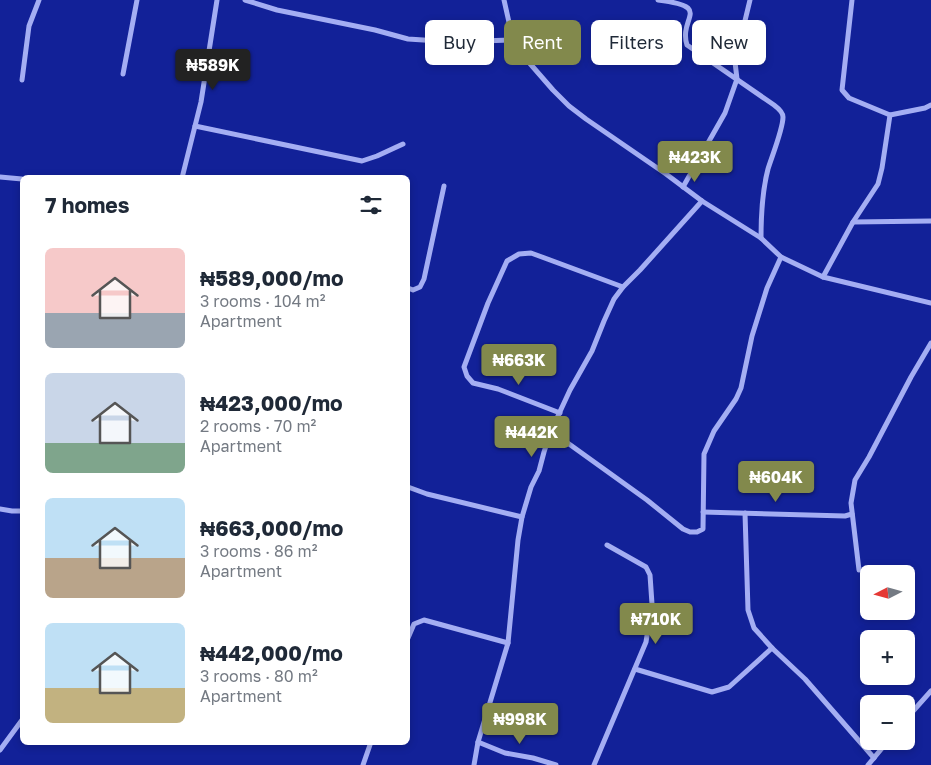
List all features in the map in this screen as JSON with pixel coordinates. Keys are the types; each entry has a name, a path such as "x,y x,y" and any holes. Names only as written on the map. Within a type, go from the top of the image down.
{"street":[{"path":"22,80 29,26 39,0"},
{"path":"123,74 137,0"},
{"path":"183,175 202,102 216,0"},
{"path":"245,0 277,10 376,30 408,39 454,42 504,40"},
{"path":"504,0 508,20"},
{"path":"658,0 679,3 688,8 691,13 685,39 687,45 774,104 781,111 783,116 761,204 761,238"},
{"path":"683,186 724,113 737,79 735,62 750,0"},
{"path":"852,0 842,90 849,98 890,115 931,105"},
{"path":"532,65 569,106 702,201 761,238 781,257 823,276 931,304"},
{"path":"823,276 853,222 878,184 890,115"},
{"path":"195,126 362,161 403,144"},
{"path":"0,177 20,179"},
{"path":"410,289 420,287 424,279 444,186"},
{"path":"474,765 478,742 508,643 522,517 551,431 570,390 592,351 604,320 623,287 702,201"},
{"path":"853,222 931,222"},
{"path":"560,413 498,389 473,382 467,376 464,367 494,286 507,262 519,254 531,253 623,287"},
{"path":"551,431 659,509 683,529 697,532 703,529 704,454 714,430 736,399 741,388 752,336 767,288 781,257"},
{"path":"859,570 852,514 852,489 855,480 931,343"},
{"path":"410,488 427,494 522,517"},
{"path":"0,509 12,512 20,511"},
{"path":"703,512 845,516 852,514"},
{"path":"745,513 748,610 754,628 804,679 874,758"},
{"path":"594,765 646,642 652,604 650,575 646,567 608,545"},
{"path":"410,633 414,624 424,620 508,643"},
{"path":"635,669 712,692 729,687 772,648"},
{"path":"915,709 931,692"},
{"path":"0,750 20,723"},
{"path":"478,742 506,752 556,765"},
{"path":"363,765 370,745"},
{"path":"868,765 881,750"}]}
